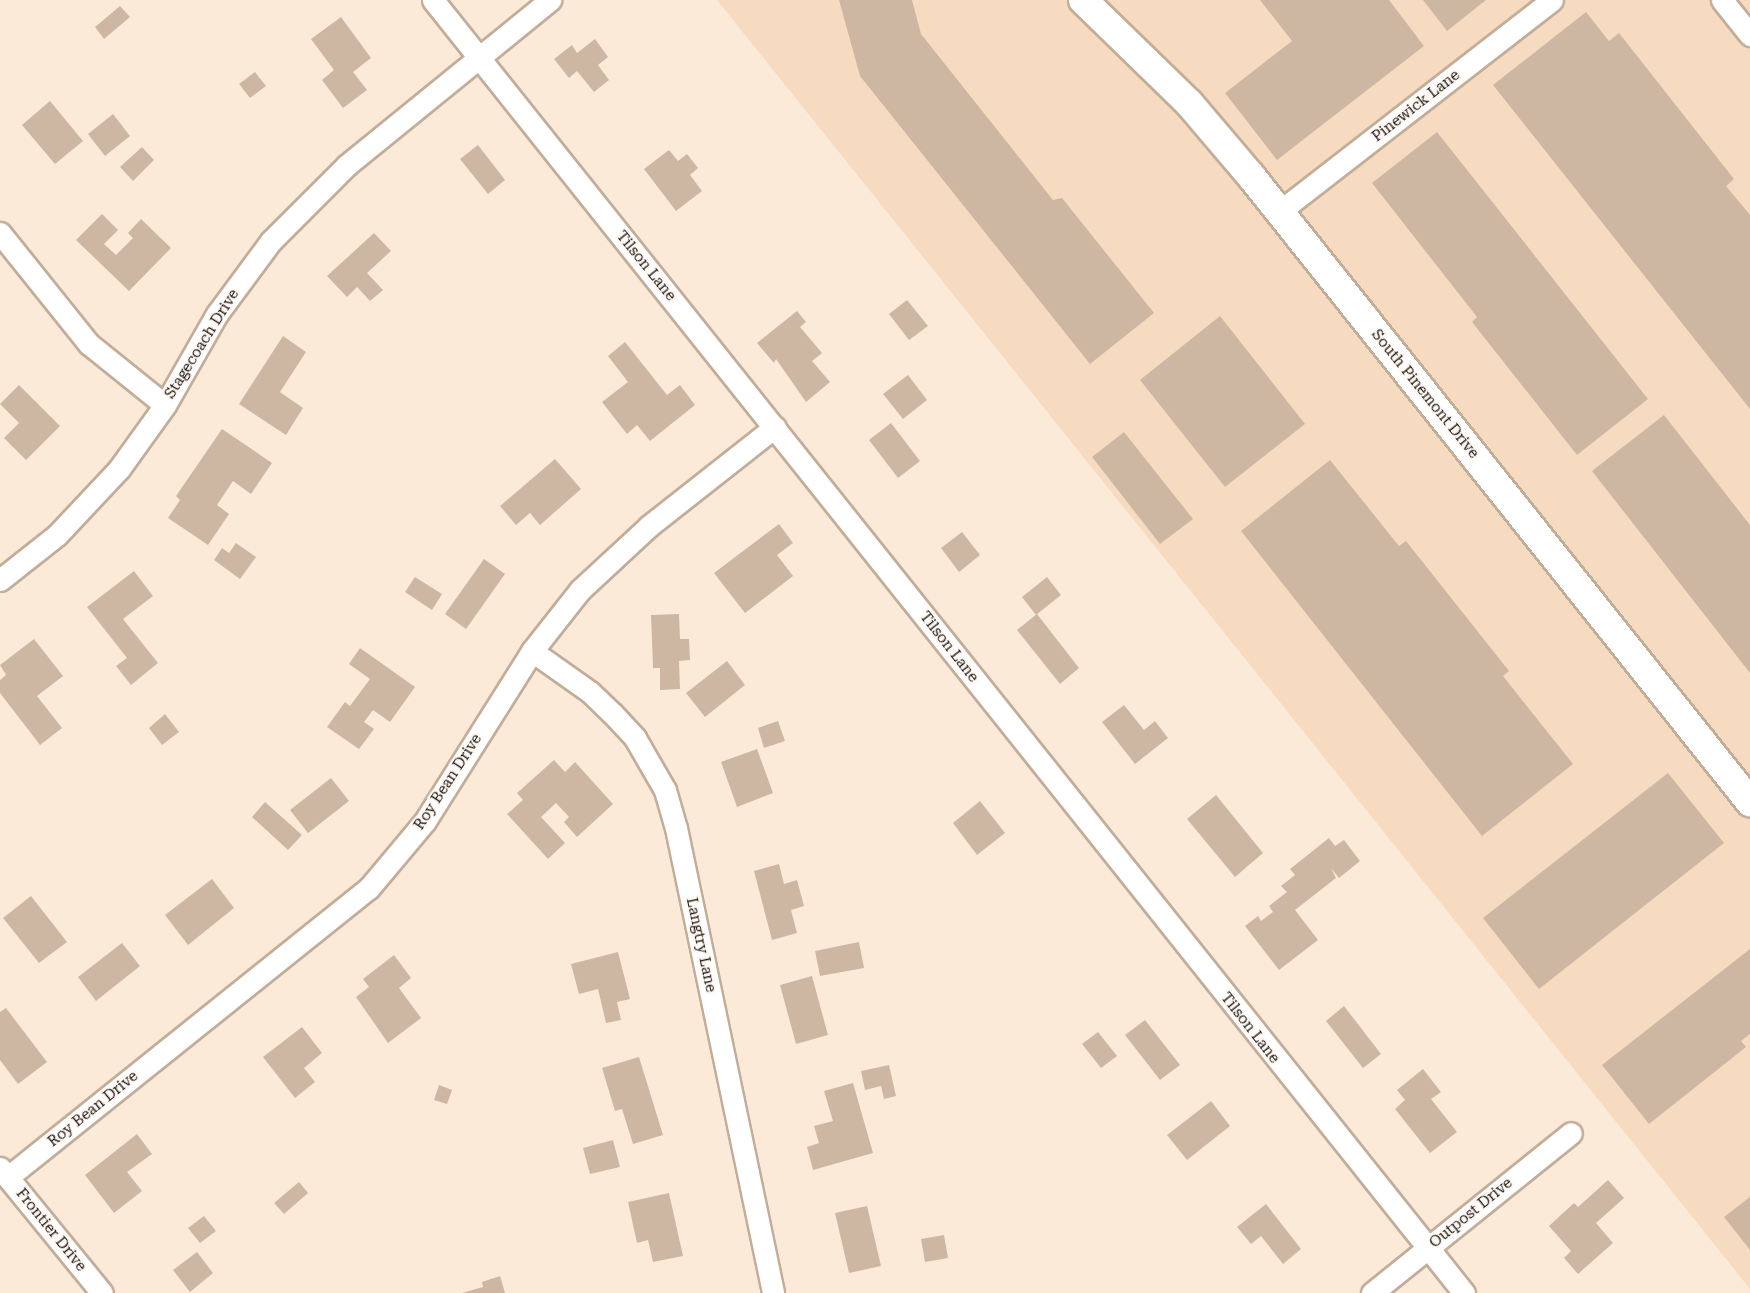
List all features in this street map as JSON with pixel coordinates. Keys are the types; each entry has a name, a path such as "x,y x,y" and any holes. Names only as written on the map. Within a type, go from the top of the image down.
{"street":[{"name":"Tilson Lane","path":"433,0 775,427 1426,1249 1464,1293"},
{"name":"Stagecoach Drive","path":"0,580 57,535 119,469 165,405 217,314 271,242 347,165 550,0"},
{"name":"South Pinemont Drive","path":"1083,0 1189,103 1280,211 1750,802"},
{"name":"Pinewick Lane","path":"1280,211 1552,0"},
{"path":"1722,0 1750,35"},
{"path":"0,233 89,344 165,405"},
{"name":"Roy Bean Drive","path":"4,1172 369,888 425,821 532,651 580,590 614,558 775,427"},
{"name":"Langtry Lane","path":"532,651 590,692 612,713 635,738 665,790 676,828 773,1293"},
{"name":"Outpost Drive","path":"1371,1293 1571,1133"},
{"name":"Frontier Drive","path":"4,1172 102,1293"}],"shaded area":[{"path":"717,0 1750,0 1750,1289"}],"building":[{"path":"839,0 912,0 921,34 1053,200 1062,198 1154,313 1090,364 860,76"},
{"path":"1260,0 1389,0 1424,46 1277,160 1225,93 1292,41"},
{"path":"1423,0 1486,0 1447,31"},
{"path":"120,6 130,17 104,39 95,27"},
{"path":"1586,12 1609,41 1619,33 1734,179 1726,186 1750,215 1750,409 1493,85"},
{"path":"341,17 371,58 353,72 367,90 343,108 322,80 334,70 311,39"},
{"path":"595,39 608,57 598,65 609,80 594,92 577,71 569,78 554,59 572,45 577,53"},
{"path":"255,72 266,86 250,98 239,84"},
{"path":"50,101 83,141 55,164 22,125"},
{"path":"113,114 130,136 105,156 88,134"},
{"path":"1437,132 1648,399 1577,455 1472,322 1477,317 1372,183"},
{"path":"478,145 505,180 488,194 460,159"},
{"path":"142,147 154,160 133,181 120,167"},
{"path":"669,150 678,161 687,154 698,168 690,175 702,191 676,211 644,169"},
{"path":"102,214 118,230 104,244 116,255 133,238 128,233 141,219 171,248 129,291 76,240"},
{"path":"374,233 391,251 367,273 383,290 370,301 357,287 347,297 327,276"},
{"path":"907,300 928,326 909,340 889,314"},
{"path":"797,311 806,322 800,327 822,353 812,361 830,382 806,402 776,359 774,363 757,343"},
{"path":"1220,316 1305,424 1225,487 1140,380"},
{"path":"283,336 306,352 280,392 303,408 286,435 239,404"},
{"path":"625,342 667,395 680,385 695,405 650,441 637,425 627,434 602,402 628,382 608,356"},
{"path":"908,375 927,400 903,419 883,394"},
{"path":"19,385 60,426 26,460 4,438 19,423 0,404"},
{"path":"1664,415 1750,525 1750,673 1592,471"},
{"path":"891,423 920,461 898,478 869,440"},
{"path":"222,429 272,463 251,494 233,481 217,505 229,514 208,545 168,518 180,500 176,496"},
{"path":"1124,432 1193,519 1160,544 1092,457"},
{"path":"555,459 581,489 540,525 530,513 516,525 500,506"},
{"path":"1330,460 1399,546 1406,541 1509,671 1503,676 1573,764 1482,836 1241,531"},
{"path":"779,524 793,543 777,555 793,576 745,613 714,573"},
{"path":"962,532 980,555 959,572 941,548"},
{"path":"236,543 256,557 240,579 214,560 222,548 229,553"},
{"path":"484,559 505,574 466,629 445,614"},
{"path":"134,571 153,596 123,619 158,663 131,685 116,666 127,658 87,607"},
{"path":"415,577 442,594 432,610 405,592"},
{"path":"1047,577 1061,595 1036,615 1022,597"},
{"path":"679,614 680,639 689,639 690,660 679,661 680,689 660,690 660,668 653,668 651,615"},
{"path":"1037,614 1079,668 1060,684 1017,630"},
{"path":"34,639 63,676 37,696 62,728 40,745 0,693 0,680 6,675 0,665"},
{"path":"360,648 415,687 390,722 373,710 364,722 374,729 359,749 327,727 345,702 350,706 370,679 349,664"},
{"path":"727,661 745,685 705,717 686,693"},
{"path":"1124,705 1144,730 1155,721 1168,738 1135,764 1102,722"},
{"path":"165,714 179,732 162,745 149,728"},
{"path":"778,721 785,741 764,748 758,728"},
{"path":"757,749 773,793 737,807 721,762"},
{"path":"554,760 565,772 575,762 613,804 577,837 564,822 569,817 556,803 541,817 565,843 548,859 507,814 523,800 517,793"},
{"path":"1668,773 1724,843 1539,989 1483,918"},
{"path":"331,778 349,801 308,833 290,810"},
{"path":"1216,795 1263,853 1235,877 1187,819"},
{"path":"980,801 1005,833 977,855 953,823"},
{"path":"265,802 302,835 288,850 252,817"},
{"path":"1329,838 1335,846 1344,840 1360,861 1339,878 1331,868 1336,878 1295,910 1318,940 1279,970 1245,926 1258,916 1261,921 1273,912 1269,906 1287,892 1281,886 1295,875 1290,869"},
{"path":"779,864 784,884 797,880 804,906 791,910 797,933 772,940 754,871"},
{"path":"212,879 234,908 188,945 165,915"},
{"path":"31,896 67,942 39,963 3,918"},
{"path":"859,942 864,968 820,976 815,951"},
{"path":"122,943 140,966 96,1001 78,977"},
{"path":"1750,949 1750,1034 1741,1041 1746,1047 1649,1124 1602,1065"},
{"path":"618,952 630,999 617,1002 621,1020 606,1023 598,989 579,994 571,964"},
{"path":"394,955 411,978 399,988 421,1018 388,1043 356,997 369,987 363,979"},
{"path":"812,976 828,1035 796,1044 780,985"},
{"path":"1344,1006 1381,1054 1363,1068 1326,1021"},
{"path":"6,1008 47,1062 18,1084 0,1060 0,1012"},
{"path":"1145,1020 1180,1065 1160,1080 1125,1035"},
{"path":"302,1027 322,1053 304,1068 315,1082 295,1098 263,1057"},
{"path":"1098,1032 1117,1056 1101,1068 1082,1044"},
{"path":"639,1057 663,1135 633,1144 622,1109 615,1111 602,1068"},
{"path":"889,1065 896,1096 884,1099 881,1086 865,1090 861,1071"},
{"path":"1423,1069 1441,1092 1431,1099 1457,1132 1430,1153 1395,1109 1405,1100 1397,1090"},
{"path":"853,1083 873,1153 813,1170 807,1147 819,1143 814,1126 833,1121 824,1091"},
{"path":"439,1085 452,1090 447,1104 434,1100"},
{"path":"1211,1101 1230,1126 1187,1160 1167,1135"},
{"path":"137,1134 152,1154 127,1172 142,1191 114,1213 85,1175"},
{"path":"613,1140 620,1167 590,1174 583,1148"},
{"path":"1608,1180 1624,1198 1596,1223 1613,1243 1578,1274 1564,1258 1571,1251 1549,1226 1574,1203 1578,1207"},
{"path":"299,1182 308,1193 284,1214 274,1203"},
{"path":"669,1193 683,1256 653,1262 648,1240 637,1243 628,1202"},
{"path":"1750,1197 1750,1250 1724,1217"},
{"path":"1266,1204 1301,1249 1283,1264 1261,1236 1251,1244 1237,1227"},
{"path":"867,1206 881,1266 849,1273 835,1213"},
{"path":"204,1216 216,1231 200,1243 188,1228"},
{"path":"944,1235 948,1258 925,1262 921,1239"},
{"path":"197,1252 213,1273 190,1292 173,1270"},
{"path":"500,1276 505,1293 462,1293 483,1287 482,1282"}]}
